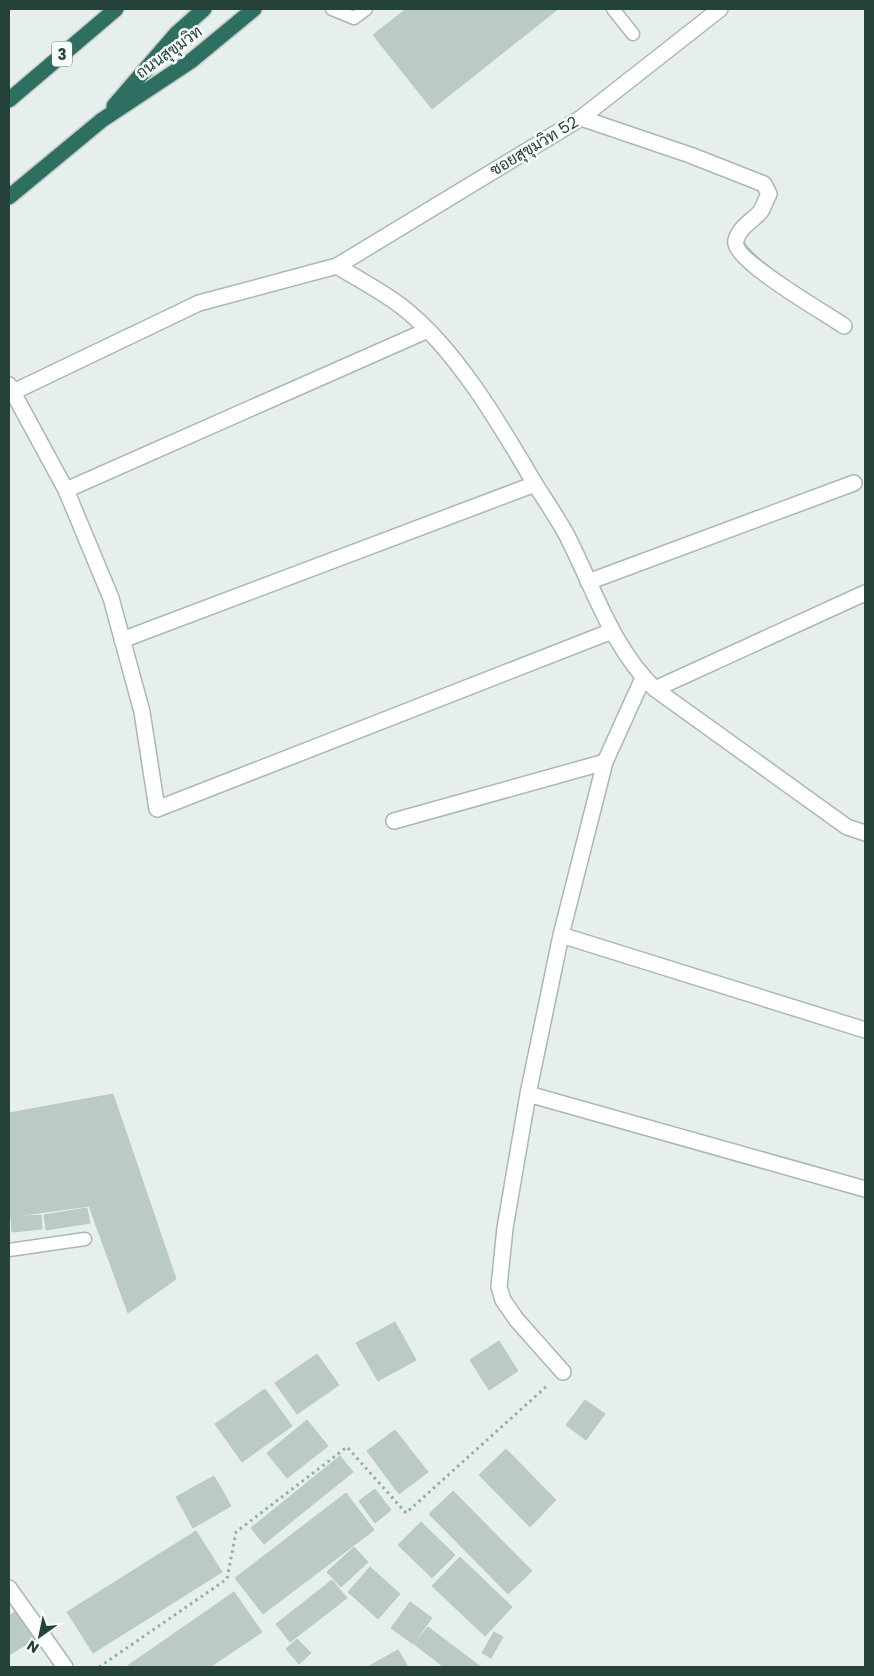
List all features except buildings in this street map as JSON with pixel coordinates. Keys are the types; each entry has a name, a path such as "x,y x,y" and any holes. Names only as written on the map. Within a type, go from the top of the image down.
{"highway":[{"name":"3","path":"9,100 116,9"},
{"name":"ถนนสุขุมวิท","path":"102,120 177,33 204,9"},
{"name":"ถนนสุขุมวิท","path":"9,197 102,120 191,61 254,9"}],"street":[{"name":"ซอยสุขุมวิท 52","path":"10,391 199,303 337,266 581,118 720,9"},
{"path":"581,118 690,155 764,184 769,194 760,211 743,227 735,240 736,249 752,264 844,326"},
{"path":"337,266 401,306 428,330 454,362 509,440 564,532 612,631 643,678 655,689 847,827 865,833"},
{"path":"66,490 428,330"},
{"path":"10,391 66,490 111,598 142,712 157,810 612,631"},
{"path":"588,582 854,483"},
{"path":"122,640 535,484"},
{"path":"655,689 865,593"},
{"path":"563,1372 516,1319 503,1300 498,1287 505,1228 528,1094 561,935 605,762 643,678"},
{"path":"394,821 605,762"},
{"path":"561,935 865,1030"},
{"path":"528,1094 865,1189"},
{"path":"9,1588 65,1667"}],"lane":[{"path":"332,9 354,18 366,9"},
{"path":"613,9 633,34"},
{"path":"9,1250 86,1240"}],"path":[{"path":"99,1667 227,1579 236,1532 347,1447 406,1512 563,1372"}]}
